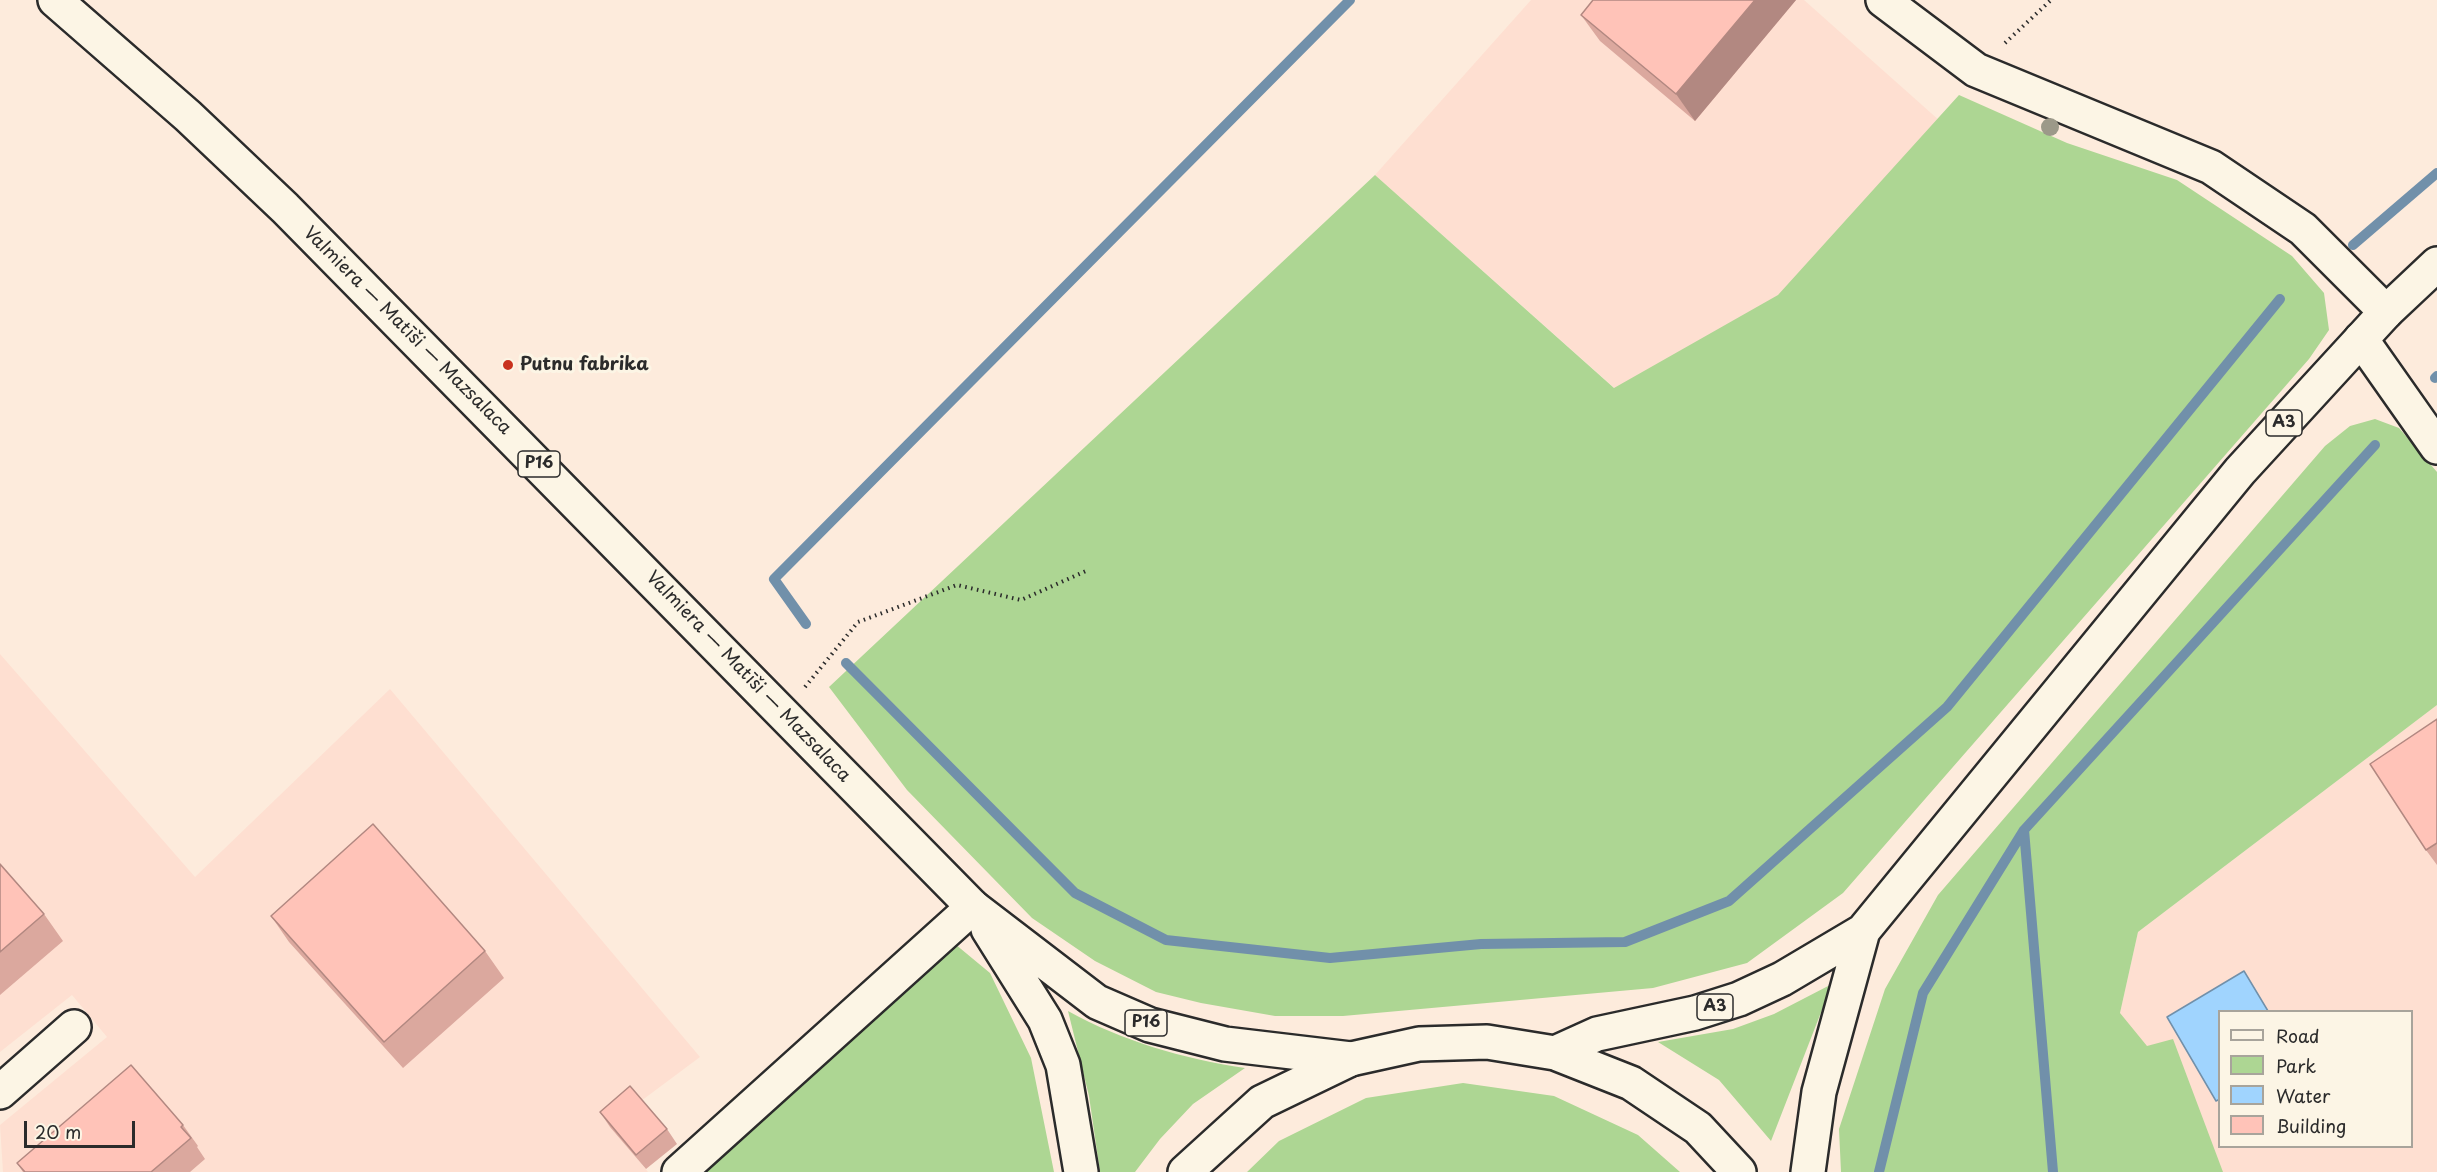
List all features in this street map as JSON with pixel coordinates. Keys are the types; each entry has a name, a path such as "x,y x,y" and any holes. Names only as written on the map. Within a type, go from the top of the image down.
{"main road":[{"name":"Valmiera — Matīši — Mazsalaca","path":"55,0 188,116 277,200 973,907 1097,1002 1150,1025 1225,1044 1351,1059"},
{"path":"1883,0 1976,70 2211,167 2303,229 2386,312"},
{"name":"A3","path":"1555,1053 1597,1034 1695,1013 1739,999 1782,979 1863,931 2240,471 2386,312 2437,264"},
{"path":"2361,339 2437,447"},
{"name":"Valmiera — Matīši — Mazsalaca","path":"973,907 1045,1020 1063,1065 1081,1172"},
{"path":"679,1172 973,907"},
{"name":"A3","path":"1808,1172 1819,1092 1863,931"},
{"path":"0,1092 74,1027"},
{"path":"1185,1172 1262,1102 1351,1059 1419,1044 1487,1042 1555,1053 1631,1083 1698,1128 1739,1172"}],"path":[{"path":"1976,70 2051,0"},
{"path":"783,713 858,622 957,585 1021,600 1086,571"}],"shaded area":[{"path":"1531,0 1804,0 1995,170 1718,480 1375,175"},
{"path":"0,654 195,877 390,689 700,1057 611,1126 648,1172 3,1172 0,1125 107,1037 72,995 0,1052"},
{"path":"2437,705 2437,1172 2133,1172 2120,1013 2138,932"}],"green space":[{"path":"1959,95 2067,143 2177,180 2292,256 2324,293 2329,330 2309,359 1843,893 1747,963 1653,988 1343,1016 1275,1016 1201,1003 1156,992 1095,961 1032,918 907,790 829,687 1375,175 1614,388 1778,295"},
{"path":"2375,419 2399,428 2437,472 2437,705 2138,932 2120,1013 2147,1046 2173,1039 2223,1172 1841,1172 1839,1129 1885,989 1938,895 2325,446 2350,426"},
{"path":"955,944 990,973 1031,1058 1054,1172 697,1172"},
{"path":"1832,984 1771,1141 1719,1080 1658,1042 1733,1029 1774,1014"},
{"path":"1068,1011 1132,1040 1199,1060 1245,1068 1193,1104 1160,1139 1135,1172 1100,1172 1089,1096"},
{"path":"1463,1083 1554,1096 1638,1135 1680,1172 1247,1172 1279,1141 1366,1098"}],"water":[{"path":"2244,971 2267,1010 2218,1010 2218,1100 2216,1101 2167,1017"}],"building":[{"path":"1593,0 1755,0 1676,94 1581,15"},
{"path":"2437,719 2437,843 2426,850 2370,764"},
{"path":"373,824 485,951 384,1042 271,916"},
{"path":"0,864 44,914 0,952"},
{"path":"131,1065 183,1125 181,1127 191,1138 151,1172 25,1172 17,1163"},
{"path":"630,1086 667,1129 636,1155 600,1112"}],"waterway":[{"path":"806,624 774,579 1350,0"},
{"path":"2353,245 2437,173"},
{"path":"846,663 1075,893 1166,940 1330,958 1481,944 1625,942 1729,901 1947,707 2280,299"},
{"path":"1879,1172 1923,993 2024,830 2375,445"},
{"path":"2024,830 2053,1172"}],"place":[{"name":"Putnu fabrika","path":"508,365"}]}
